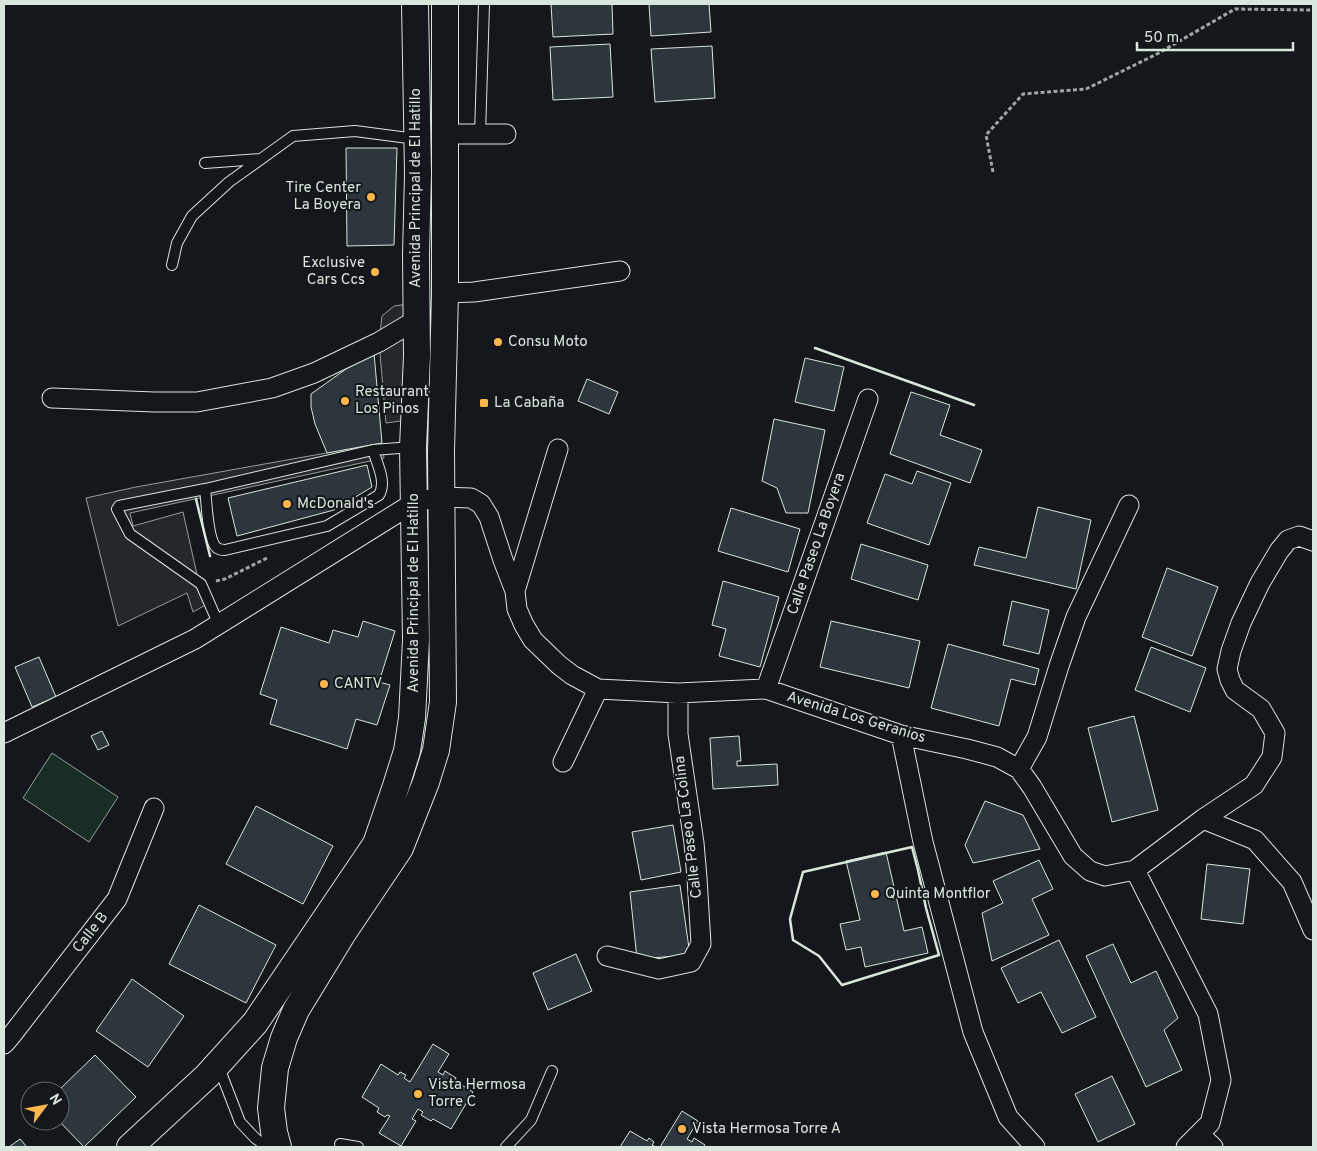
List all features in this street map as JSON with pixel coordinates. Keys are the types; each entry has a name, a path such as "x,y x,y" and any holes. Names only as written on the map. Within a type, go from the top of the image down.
{"main road":[{"name":"Avenida Principal de El Hatillo","path":"130,1147 207,1076 256,1023 376,844 406,751 412,718 416,640 413,447 417,356 416,4"},
{"name":"Avenida Principal de El Hatillo","path":"278,1147 271,1108 275,1068 284,1038 296,1010 400,848 426,782 436,750 443,702 441,497 445,293 446,4"}],"street":[{"path":"445,134 506,134"},
{"path":"445,293 474,292 620,271"},
{"path":"52,398 197,402 272,388 314,373 379,342 416,320"},
{"name":"Calle Paseo La Boyera","path":"766,689 868,399"},
{"path":"515,591 558,449"},
{"name":"Avenida Los Geranios","path":"415,502 441,497 471,498 481,504 489,517 515,591 517,609 524,626 533,640 559,666 572,675 598,689 678,693 766,689 901,734 997,757 1019,770 1032,787 1074,856 1090,872 1105,876 1135,870 1254,785 1272,757 1275,734 1261,709 1235,690 1227,669 1231,651 1241,624 1260,583 1279,551 1288,540 1299,536 1313,541"},
{"path":"4,733 195,639 415,502"},
{"path":"1019,770 1037,737 1076,618 1129,506"},
{"path":"563,762 598,689"},
{"name":"Calle Paseo La Colina","path":"608,956 659,969 692,962 701,944 694,843 678,734 678,693"},
{"path":"901,734 923,842 973,1032 1008,1117 1035,1147"},
{"name":"Calle B","path":"4,1044 117,899 154,808"},
{"path":"1203,820 1255,840 1292,882 1313,930"},
{"path":"1135,870 1208,1014 1221,1080 1210,1123 1192,1140 1213,1147"}],"lane":[{"path":"480,135 484,4"},
{"path":"172,265 177,243 192,216 229,182 293,136 355,131 417,139"},
{"path":"205,162 261,158"},
{"path":"219,625 201,584 130,534 117,509 119,506 373,450 413,447"},
{"path":"205,488 212,539 216,547 220,550 225,550 327,526 379,495 383,490 383,483 373,450"},
{"path":"218,1064 240,1122 255,1138 267,1147"},
{"path":"506,1147 531,1120 552,1071"},
{"path":"340,1144 358,1147"}],"path":[{"path":"993,172 986,135 1023,94 1086,89 1157,54 1235,9 1313,10"}],"green space":[{"path":"52,753 118,797 89,842 23,798"}],"shaded area":[{"path":"416,303 415,419 386,423 379,342 382,316 394,306"},
{"path":"382,443 384,458 130,513 133,526 183,512 198,579 209,603 193,612 187,593 118,626 86,498 136,487"}],"building":[{"path":"551,4 612,4 613,34 553,37"},
{"path":"649,4 709,4 711,32 651,36"},
{"path":"610,44 613,97 553,100 550,47"},
{"path":"712,46 715,98 655,102 651,49"},
{"name":"Tire Center La Boyera","path":"346,148 397,148 394,245 347,246"},
{"name":"Restaurant Los Pinos","path":"374,353 382,443 327,453 315,424 311,407 311,394 346,369"},
{"path":"805,358 844,367 834,411 795,402"},
{"path":"587,379 618,392 609,414 578,401"},
{"path":"911,392 950,405 940,435 982,450 970,483 890,454"},
{"path":"774,419 825,430 808,513 786,513 777,488 762,481"},
{"name":"McDonald's","path":"367,465 372,487 334,510 237,536 228,498"},
{"path":"917,471 951,483 929,545 867,523 885,474 912,484"},
{"path":"1038,507 1091,520 1076,589 974,565 979,547 1026,558"},
{"path":"731,508 800,529 788,572 718,551"},
{"path":"861,544 928,565 918,600 851,579"},
{"path":"1167,568 1218,587 1192,656 1142,637"},
{"path":"723,581 779,597 760,667 719,656 726,629 712,625"},
{"path":"1012,601 1049,610 1039,654 1003,645"},
{"name":"CANTV","path":"363,621 395,631 379,682 390,685 377,725 356,719 347,749 270,724 277,700 260,694 281,627 329,643 333,630 358,637"},
{"path":"831,621 920,641 909,688 820,667"},
{"path":"948,644 1039,669 1035,685 1011,679 999,726 931,708"},
{"path":"1151,647 1206,668 1190,712 1135,690"},
{"path":"39,657 56,697 32,707 15,667"},
{"path":"1134,716 1158,810 1112,822 1088,728"},
{"path":"102,731 109,745 98,750 91,736"},
{"path":"739,736 741,761 737,761 737,766 777,764 778,785 713,789 710,738"},
{"path":"985,801 1023,815 1040,849 973,863 965,845"},
{"path":"256,806 333,846 303,904 226,864"},
{"path":"673,825 681,872 641,880 632,832"},
{"name":"Quinta Montflor","path":"886,852 904,931 922,927 928,953 865,967 861,947 846,950 840,924 860,920 846,861"},
{"path":"1039,860 1053,889 1032,899 1049,935 992,961 982,913 1003,903 993,881"},
{"path":"1207,864 1250,869 1243,924 1201,919"},
{"path":"680,885 690,955 637,959 630,892"},
{"path":"199,905 276,945 246,1003 169,964"},
{"path":"1059,940 1096,1017 1062,1033 1041,992 1018,1003 1001,968"},
{"path":"1113,944 1131,983 1156,971 1178,1018 1164,1030 1182,1070 1146,1087 1086,956"},
{"path":"576,954 592,991 548,1010 533,973"},
{"path":"132,979 184,1016 148,1067 96,1031"},
{"name":"Vista Hermosa Torre C","path":"433,1044 449,1054 438,1072 443,1075 445,1071 456,1078 455,1081 473,1092 451,1129 421,1115 423,1112 418,1109 412,1119 416,1121 401,1146 379,1133 390,1116 387,1115 385,1117 377,1112 379,1108 362,1097 381,1064 398,1075 400,1072 406,1075 404,1078 410,1082"},
{"path":"95,1055 136,1097 84,1147 69,1131 70,1081 68,1081"},
{"path":"1112,1076 1135,1124 1098,1142 1075,1094"},
{"name":"Vista Hermosa Torre A","path":"682,1111 698,1121 687,1139 692,1142 694,1138 705,1145 704,1147 660,1147"},
{"name":"Vista Hermosa Torre A","path":"630,1131 647,1141 649,1138 654,1142 652,1145 656,1147 620,1147"},
{"path":"20,1139 27,1147 9,1147"}],"wall":[{"path":"815,348 974,405"},
{"path":"196,499 210,556"},
{"path":"912,847 939,955 842,985 819,956 793,940 790,919 803,872 912,847"}],"place":[{"name":"Tire Center La Boyera","path":"371,197"},
{"name":"Exclusive Cars Ccs","path":"375,272"},
{"name":"Consu Moto","path":"498,342"},
{"name":"Restaurant Los Pinos","path":"345,401"},
{"name":"La Cabaña","path":"484,403"},
{"name":"McDonald's","path":"287,504"},
{"name":"CANTV","path":"324,684"},
{"name":"Quinta Montflor","path":"875,894"},
{"name":"Vista Hermosa Torre C","path":"418,1094"},
{"name":"Vista Hermosa Torre A","path":"682,1129"}]}
